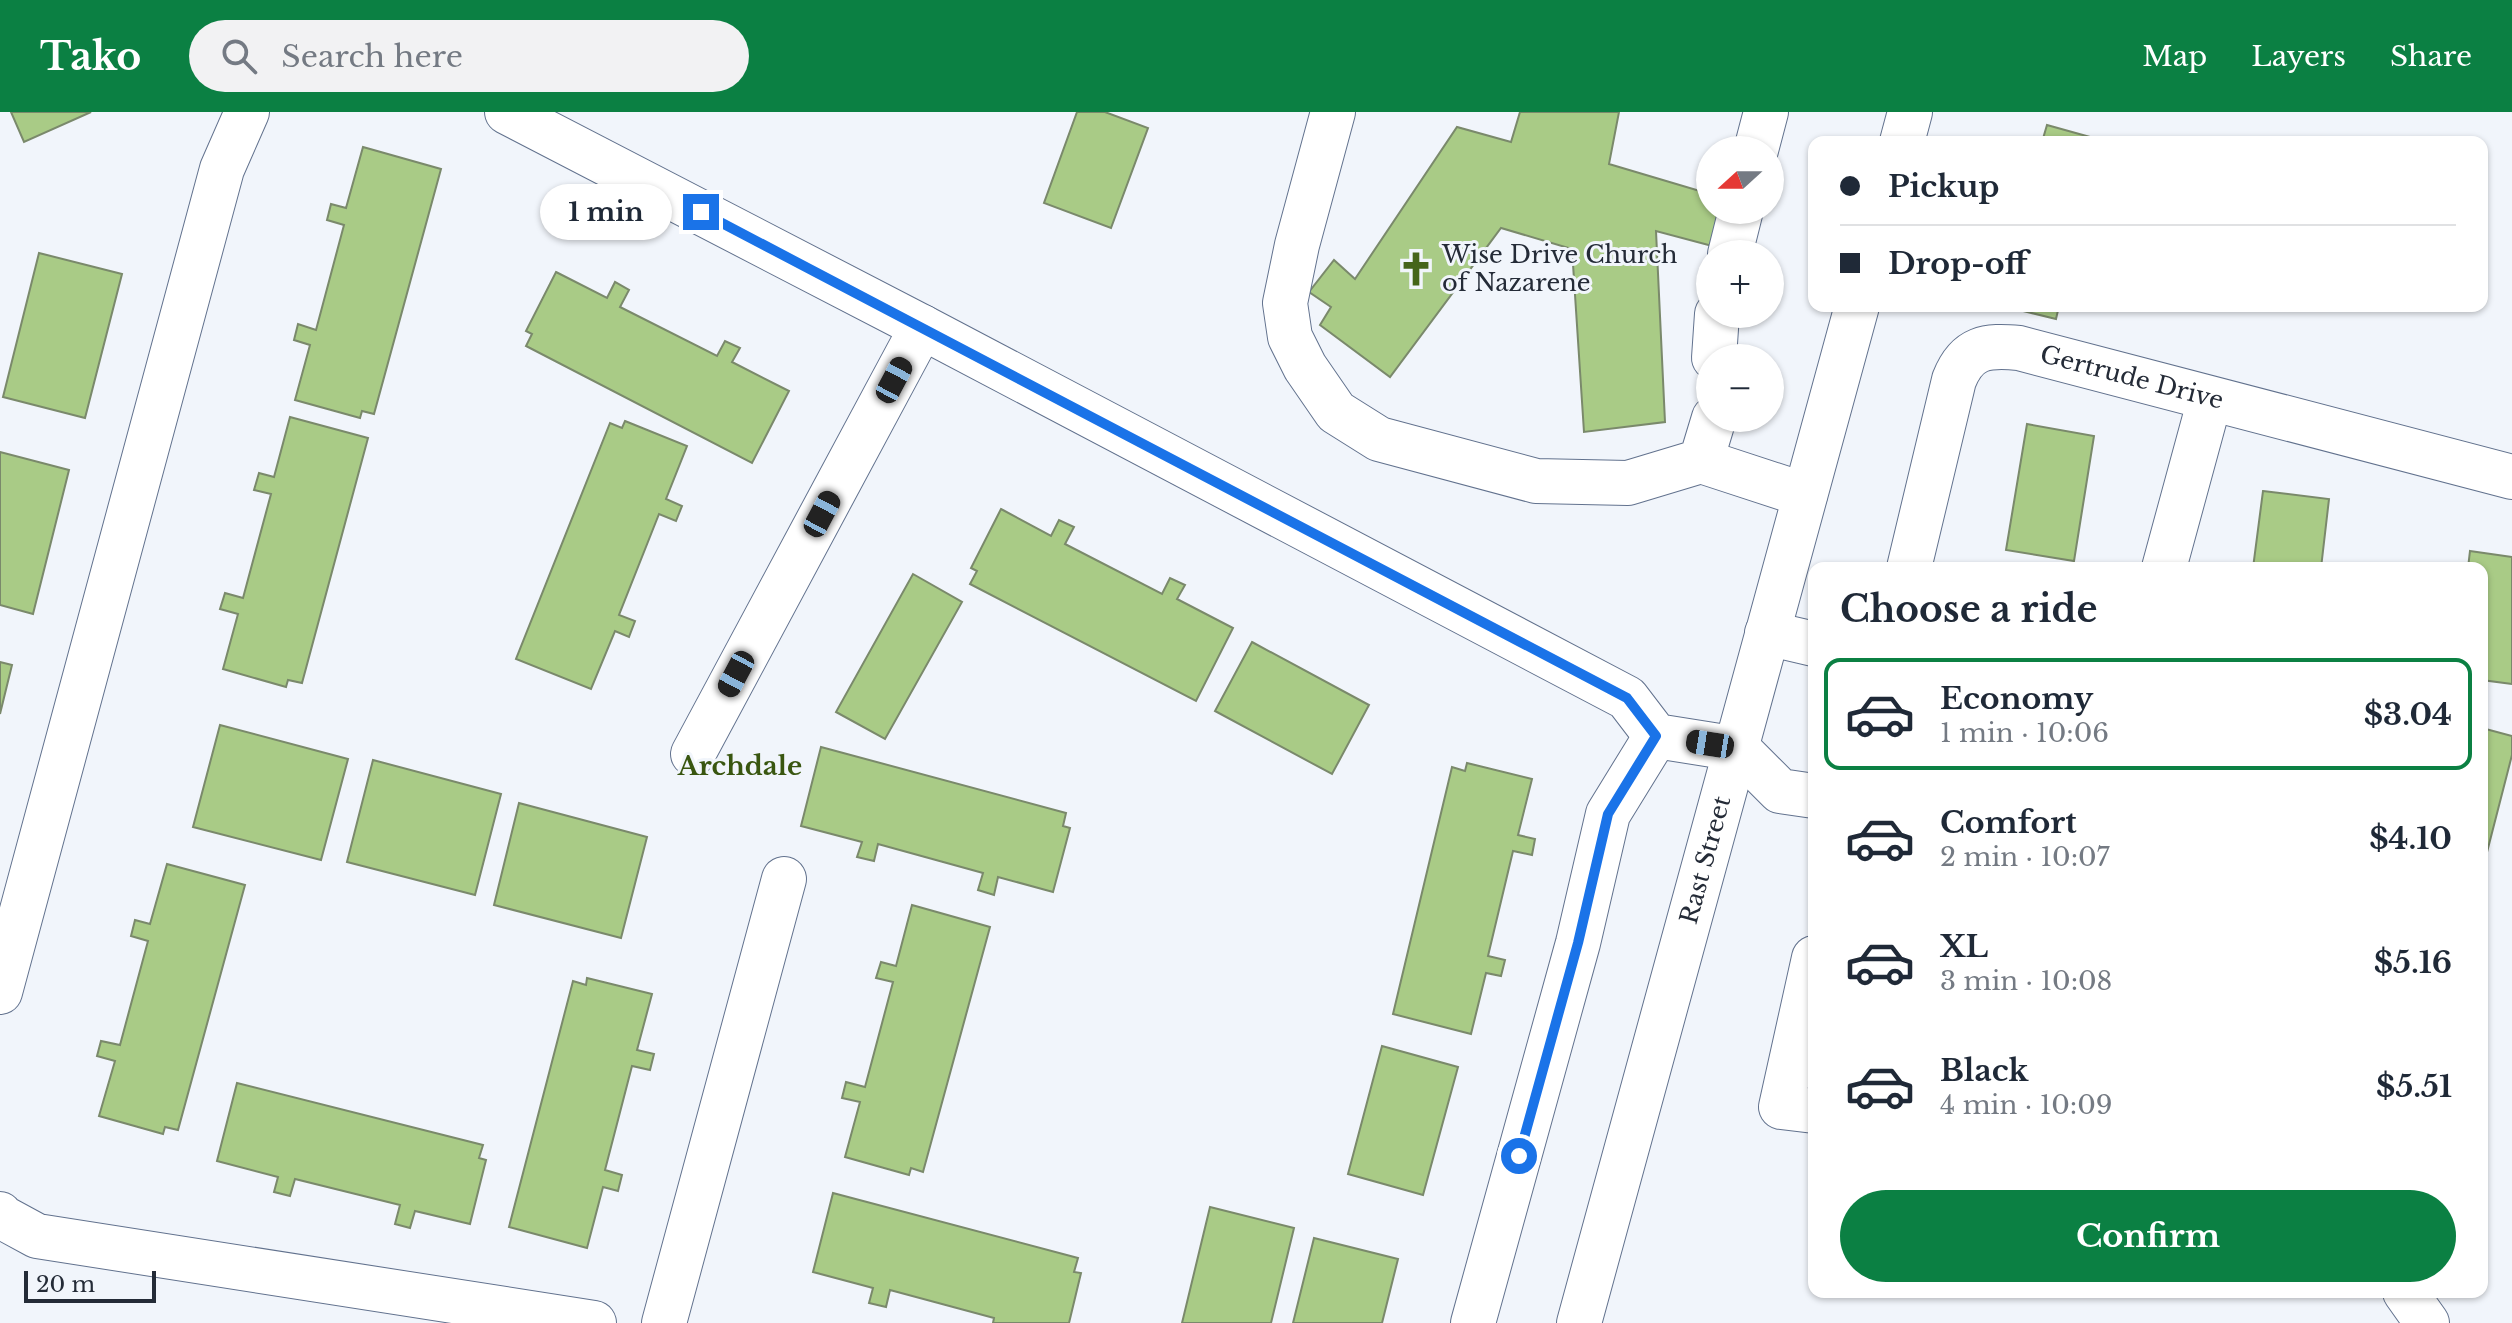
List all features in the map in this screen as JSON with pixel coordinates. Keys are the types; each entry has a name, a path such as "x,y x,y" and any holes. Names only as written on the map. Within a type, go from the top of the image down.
{"street":[{"path":"0,992 222,169 247,112"},
{"path":"507,112 1627,698 1656,736 1738,749 1780,791 1808,795"},
{"path":"1333,112 1297,245 1285,303 1290,337 1305,367 1336,412 1379,439 1536,481 1628,483 1701,461 1805,495"},
{"path":"1760,136 1766,112"},
{"path":"1904,136 1910,112"},
{"name":"Rast Street","path":"1579,1323 1855,312"},
{"path":"693,754 922,327"},
{"name":"Gertrude Drive","path":"1910,562 1954,380 1960,365 1971,354 1993,345 2019,348 2512,477"},
{"path":"2166,562 2210,399"},
{"path":"1701,461 1710,432"},
{"path":"1767,633 1808,643"},
{"path":"1473,1323 1578,943 1608,814 1656,736"},
{"path":"664,1323 784,879"},
{"path":"1808,985 1781,1107 1808,1110"},
{"path":"0,1214 37,1236 594,1323"},
{"path":"2409,1298 2427,1323"}],"building":[{"path":"11,112 91,112 24,142"},
{"path":"1077,112 1105,112 1148,128 1111,228 1044,203"},
{"name":"Wise Drive Church of Nazarene","path":"1520,112 1619,112 1609,164 1696,190 1696,224 1722,224 1718,240 1696,242 1656,231 1665,422 1584,432 1572,249 1501,228 1390,377 1320,325 1331,307 1309,292 1334,260 1355,279 1457,127 1511,142"},
{"path":"2047,125 2086,136 2044,136"},
{"path":"363,147 441,169 374,414 362,411 360,418 295,400 310,345 294,340 298,324 316,330 344,225 327,220 331,204 346,208"},
{"path":"39,253 122,274 85,418 3,397"},
{"path":"556,272 607,298 615,282 629,290 620,307 717,356 725,341 740,348 732,362 789,391 752,463 526,346 532,334 526,331"},
{"path":"2027,312 2058,312 2056,319"},
{"path":"290,417 368,438 302,683 288,680 286,687 223,669 238,614 220,609 225,593 243,598 271,494 254,490 259,473 274,477"},
{"path":"625,421 687,446 666,499 682,506 676,521 659,514 619,615 635,621 629,637 615,631 591,689 516,659 610,423 622,428"},
{"path":"2027,424 2094,436 2074,561 2006,550"},
{"path":"0,452 69,470 33,614 0,605"},
{"path":"2263,491 2329,499 2322,562 2254,562"},
{"path":"1001,509 1051,536 1059,520 1074,527 1065,544 1162,594 1170,578 1185,585 1177,599 1233,628 1196,701 970,584 977,571 971,568"},
{"path":"2470,551 2512,557 2512,684 2488,681 2488,562 2469,562"},
{"path":"913,574 962,602 885,739 836,712"},
{"path":"1252,642 1369,705 1332,774 1215,711"},
{"path":"0,662 12,665 0,714"},
{"path":"220,725 348,759 321,860 193,827"},
{"path":"2488,730 2512,736 2512,755 2488,848"},
{"path":"821,747 1066,813 1063,826 1070,828 1053,892 998,877 994,895 978,890 983,873 878,844 874,861 857,857 862,842 801,826"},
{"path":"373,760 501,794 475,895 347,862"},
{"path":"1467,763 1532,779 1518,835 1535,839 1532,855 1513,851 1488,956 1505,960 1501,976 1486,973 1471,1034 1393,1014 1452,767 1465,771"},
{"path":"519,803 647,837 621,938 494,905"},
{"path":"167,864 245,885 178,1130 165,1127 163,1134 99,1116 115,1061 97,1056 101,1041 120,1045 148,941 131,936 135,920 150,924"},
{"path":"912,905 990,927 923,1172 911,1168 909,1175 845,1157 860,1102 842,1098 846,1082 865,1087 893,982 876,978 881,962 896,966"},
{"path":"587,978 652,994 637,1050 654,1054 650,1070 632,1066 605,1170 622,1175 618,1191 603,1187 587,1248 509,1227 573,981 586,985"},
{"path":"1382,1046 1458,1067 1423,1195 1348,1174"},
{"path":"237,1083 483,1145 479,1158 486,1160 470,1224 415,1211 410,1228 395,1224 400,1205 295,1179 290,1196 274,1192 278,1177 217,1161"},
{"path":"833,1193 1078,1258 1074,1272 1081,1273 1069,1323 993,1323 994,1318 890,1290 886,1307 869,1303 873,1288 813,1272"},
{"path":"1210,1207 1294,1228 1271,1323 1182,1323"},
{"path":"1314,1238 1398,1259 1382,1323 1293,1323"}],"place":[{"name":"Wise Drive Church of Nazarene","path":"1416,269"}],"district":[{"name":"Archdale","path":"740,766"}],"route":[{"path":"701,212 1627,698 1656,736 1608,814 1578,943 1519,1156"}]}
